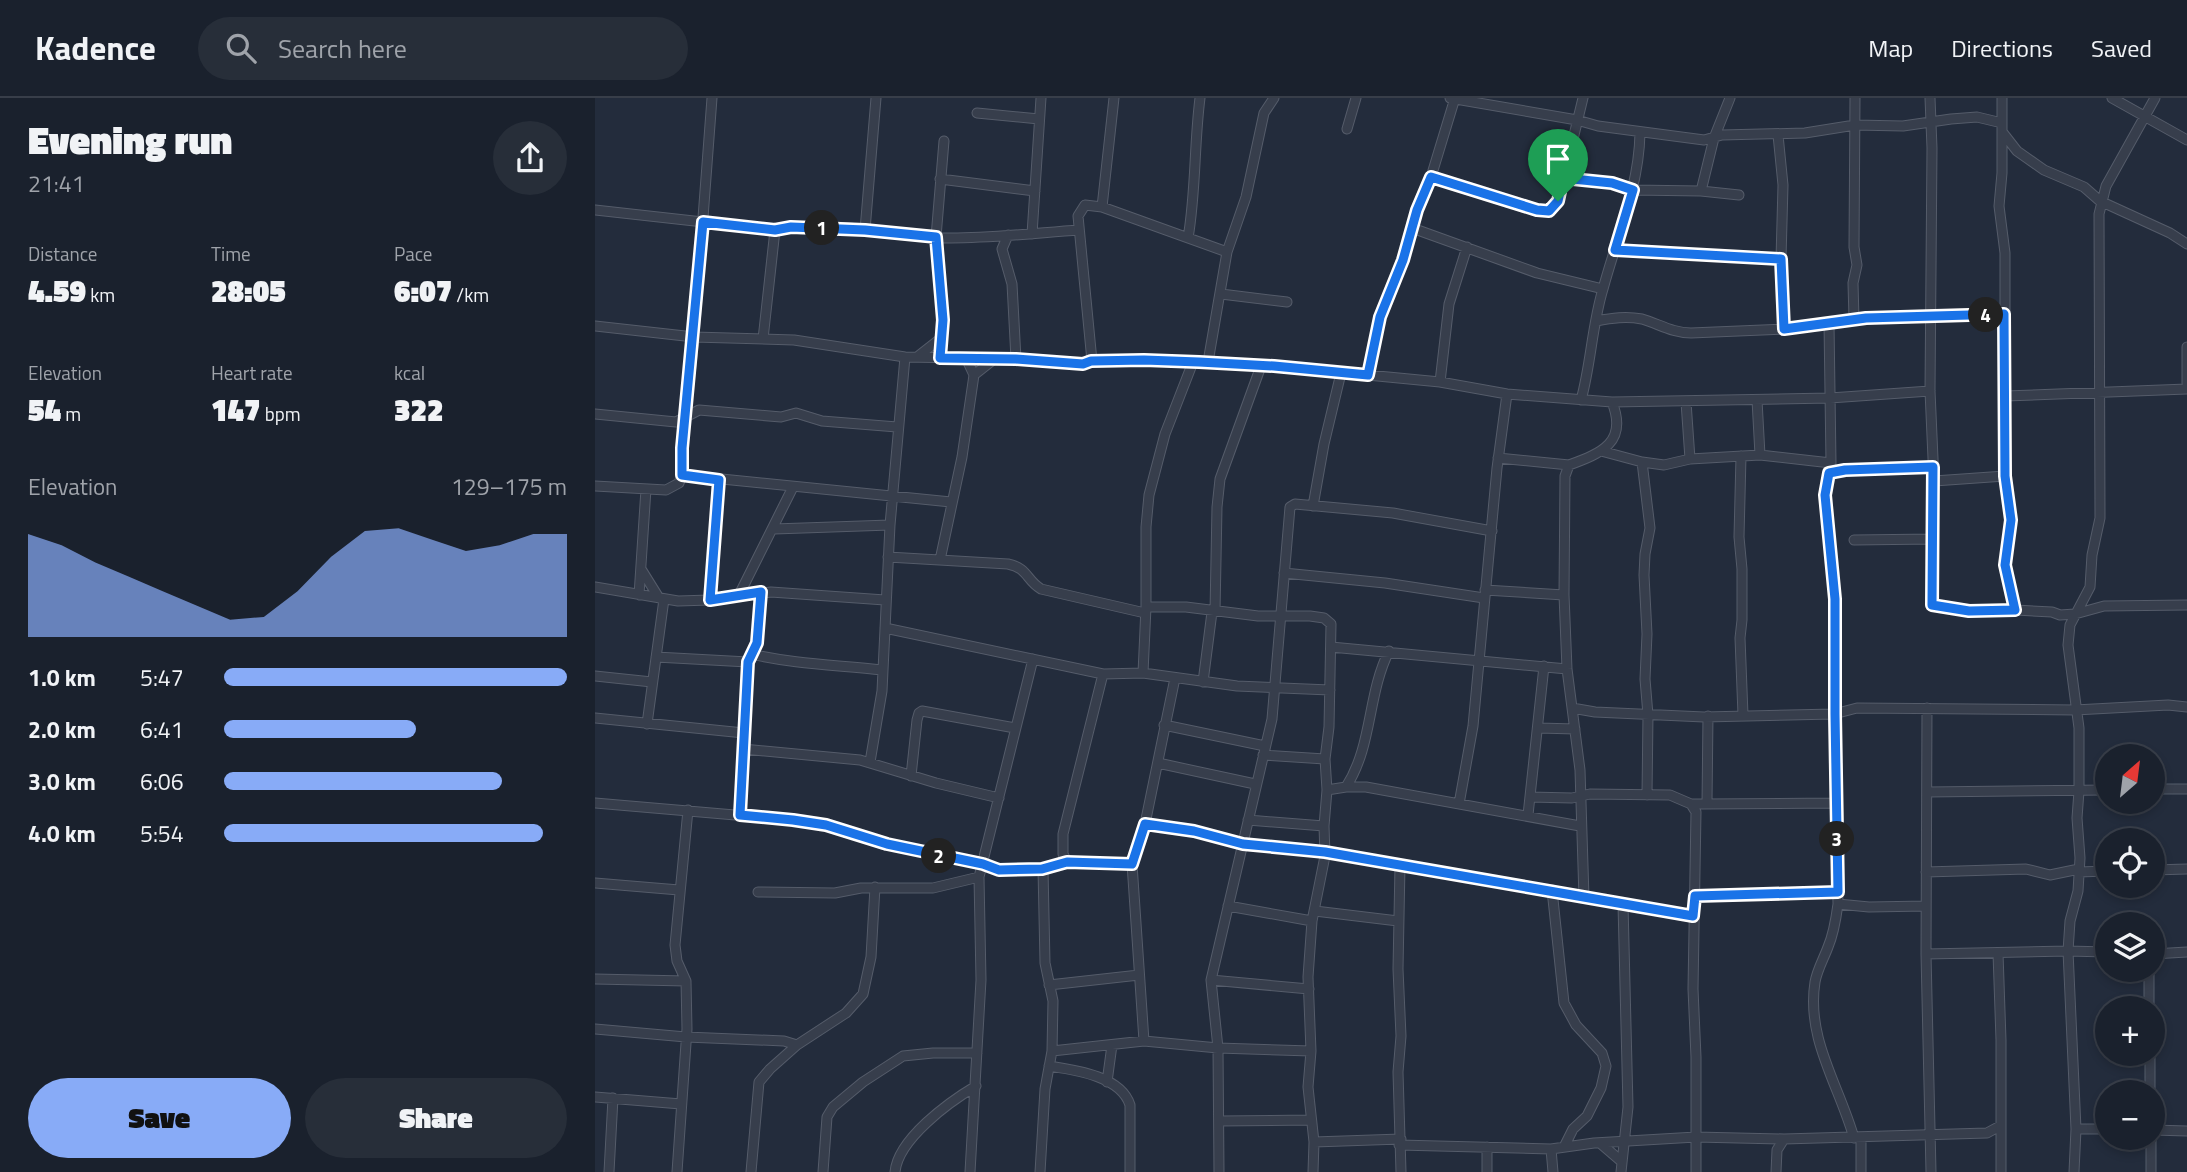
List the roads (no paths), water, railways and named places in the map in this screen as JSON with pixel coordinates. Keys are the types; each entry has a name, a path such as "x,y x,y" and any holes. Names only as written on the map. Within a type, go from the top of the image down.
{"street":[{"path":"595,486 666,490 679,483 682,475 712,98"},
{"path":"865,230 876,98"},
{"path":"1032,234 1041,98"},
{"path":"1102,207 1114,98"},
{"path":"1188,238 1200,98"},
{"path":"1208,362 1227,253 1246,198 1264,113 1274,98"},
{"path":"1347,129 1356,98"},
{"path":"1368,375 1380,317 1403,260 1431,177 1453,98 1598,126 1704,140 1733,134 1778,135 1855,125 1903,126 1977,117 2003,128 2017,151 2044,170 2084,187 2101,201 2170,233 2187,244"},
{"path":"1431,177 1537,210 1549,211 1558,201 1583,98"},
{"path":"1701,191 1714,138 1730,98"},
{"path":"1854,319 1853,284 1857,265 1854,247 1855,98"},
{"path":"1930,98 1930,391 1934,481 1932,605 1969,611 2015,610 2075,614 2104,606 2187,605"},
{"path":"2002,98 1999,206 2005,253 2005,476 2011,520 2005,565 2015,610"},
{"path":"2112,98 2187,140"},
{"path":"2074,1172 2075,1129 2068,951 2070,921 2078,891 2079,871 2079,728 2068,645 2070,625 2090,587 2092,555 2099,528 2101,451 2098,394 2098,241 2101,201 2106,186 2155,98"},
{"path":"977,113 1039,119"},
{"path":"1722,120 1733,134"},
{"path":"1581,400 1603,289 1633,190 1640,153 1640,133"},
{"path":"1778,135 1783,185 1781,259 1784,329"},
{"path":"940,358 942,301 936,237 944,141"},
{"path":"1563,178 1612,183 1633,190 1701,191 1739,195"},
{"path":"940,179 1035,191"},
{"path":"1091,361 1078,216 1081,208 1086,205 1102,207 1227,253"},
{"path":"595,210 775,230 791,227 865,230 936,237 1079,230"},
{"path":"1412,228 1537,273 1603,289"},
{"path":"763,339 775,230"},
{"path":"1008,235 1002,249 1012,284 1016,359"},
{"path":"1440,382 1449,304 1467,247"},
{"path":"1615,250 1781,259"},
{"path":"1221,294 1287,302"},
{"path":"1596,321 1623,317 1640,319 1679,333 1784,329 1854,319 2004,314"},
{"path":"1829,323 1830,468 1825,503 1835,599 1838,904 1835,929 1815,981 1814,1018 1820,1051 1858,1138 1861,1172"},
{"path":"595,326 694,337 824,343 905,357 1016,359 1083,364 1091,361 1208,362 1274,366 1440,382 1507,394 1608,402 1830,398 1930,391"},
{"path":"917,357 940,339"},
{"path":"2187,347 2187,383"},
{"path":"870,762 879,715 892,495 905,357"},
{"path":"940,560 962,457 974,375 967,360"},
{"path":"974,375 993,360"},
{"path":"1143,673 1146,527 1152,481 1165,434 1193,362"},
{"path":"1203,682 1213,612 1220,479 1261,366"},
{"path":"1313,506 1341,373"},
{"path":"1498,458 1569,465 1601,451 1612,443 1617,414 1608,402 1591,390 1587,378"},
{"path":"2005,396 2187,389"},
{"path":"1459,804 1473,726 1498,458 1507,394"},
{"path":"1757,400 1760,455"},
{"path":"1686,402 1690,459"},
{"path":"595,414 675,422 699,410 781,417 796,413 822,421 897,427"},
{"path":"1612,443 1617,457"},
{"path":"1601,451 1617,457 1664,465 1690,459 1760,455 1845,470 1933,467"},
{"path":"1741,456 1739,537 1743,715"},
{"path":"1642,462 1649,519 1644,575 1647,634 1647,795"},
{"path":"1554,464 1565,476"},
{"path":"1569,465 1565,476 1564,595 1567,669 1581,796 1584,898"},
{"path":"682,475 951,502"},
{"path":"1934,481 2005,476"},
{"path":"710,600 719,480"},
{"path":"739,595 793,487"},
{"path":"639,595 646,489"},
{"path":"1219,1172 1218,1048 1211,981 1272,719 1290,507 1295,504 1393,513 1492,531"},
{"path":"774,529 890,525"},
{"path":"1854,540 1933,539"},
{"path":"888,557 1019,566 1041,589 1145,610 1186,607 1213,612 1258,616 1310,616 1329,620 1331,647 1325,759 1325,852 1312,921 1309,989 1311,1051 1308,1087 1314,1142 1313,1172"},
{"path":"641,568 661,598 647,724"},
{"path":"1285,573 1485,594 1564,595"},
{"path":"595,587 661,598 710,600 761,592 885,600"},
{"path":"740,815 750,658 757,643 761,592"},
{"path":"885,628 1103,674 1143,673 1203,682 1329,690"},
{"path":"1331,647 1567,669"},
{"path":"1346,787 1360,761 1379,670 1389,652"},
{"path":"656,657 750,658 882,670"},
{"path":"970,1172 981,980 979,877 1033,659"},
{"path":"1528,815 1544,666"},
{"path":"1067,862 1063,854 1063,834 1103,674"},
{"path":"595,676 652,682"},
{"path":"1144,1041 1132,864 1145,824 1175,678"},
{"path":"1572,708 1595,712 1708,716 1835,714 1857,708 2075,710 2168,705 2187,707"},
{"path":"1927,708 1926,954 1931,1172"},
{"path":"911,776 917,720 922,711 1015,728"},
{"path":"1539,728 1575,725 1595,712"},
{"path":"1696,1172 1693,916 1699,806 1708,716"},
{"path":"595,718 744,733"},
{"path":"1164,725 1264,751 1325,759"},
{"path":"743,749 870,762 911,776 999,798"},
{"path":"1158,763 1255,784"},
{"path":"1327,790 1366,787 1580,826"},
{"path":"2165,789 2187,789"},
{"path":"1927,792 2095,790"},
{"path":"1530,797 1674,796 1699,806 1836,803"},
{"path":"595,803 826,825 887,844 983,864 999,870 1042,869 1067,862 1132,864"},
{"path":"677,1172 686,1037 685,981 676,953 679,890 688,810"},
{"path":"1248,820 1324,826"},
{"path":"1145,824 1194,831 1243,844 1325,852 1693,916"},
{"path":"1400,865 1398,921 1401,1036 1398,1072 1401,1172"},
{"path":"1040,1172 1045,1088 1052,1051 1053,1001 1045,962 1042,869"},
{"path":"1926,872 2026,869 2050,876 2079,871 2095,872"},
{"path":"2165,870 2187,869"},
{"path":"758,892 835,893 875,887 933,888 979,877"},
{"path":"595,883 679,890"},
{"path":"751,1172 759,1082 796,1045 846,1013 863,994 872,948 875,887"},
{"path":"1552,890 1564,1003 1576,1025 1602,1053 1606,1066 1601,1088 1587,1116 1573,1129 1564,1147"},
{"path":"1695,896 1838,892"},
{"path":"1621,1172 1628,1107 1623,904"},
{"path":"1838,904 1869,907 1926,906"},
{"path":"1228,906 1312,921"},
{"path":"1315,911 1398,921"},
{"path":"2165,953 2187,951"},
{"path":"1926,954 2095,952"},
{"path":"1998,953 2001,1172"},
{"path":"1049,985 1139,975"},
{"path":"595,979 685,981"},
{"path":"1211,981 1309,989"},
{"path":"595,1029 790,1042 796,1045"},
{"path":"771,1041 782,1058"},
{"path":"1052,1051 1144,1041 1218,1048 1311,1051"},
{"path":"1107,1082 1112,1045"},
{"path":"823,1172 827,1117 833,1108 863,1082 904,1056 977,1053"},
{"path":"1049,1066 1087,1073 1123,1093 1129,1105 1130,1172"},
{"path":"895,1172 903,1148 918,1132 952,1102 976,1086"},
{"path":"595,1097 681,1104"},
{"path":"609,1172 613,1098"},
{"path":"1219,1121 1311,1120"},
{"path":"1314,1142 1400,1142 1551,1149 1696,1137 1858,1138 1987,1133 2000,1126"},
{"path":"2075,1129 2095,1129"},
{"path":"2165,1130 2187,1131"},
{"path":"1987,1133 2001,1143"},
{"path":"1770,1139 1777,1150"},
{"path":"1776,1172 1777,1150 1784,1139"},
{"path":"1600,1143 1621,1161"},
{"path":"1486,1172 1487,1147"},
{"path":"1551,1149 1553,1172"},
{"path":"2151,1150 2151,1172"}]}
